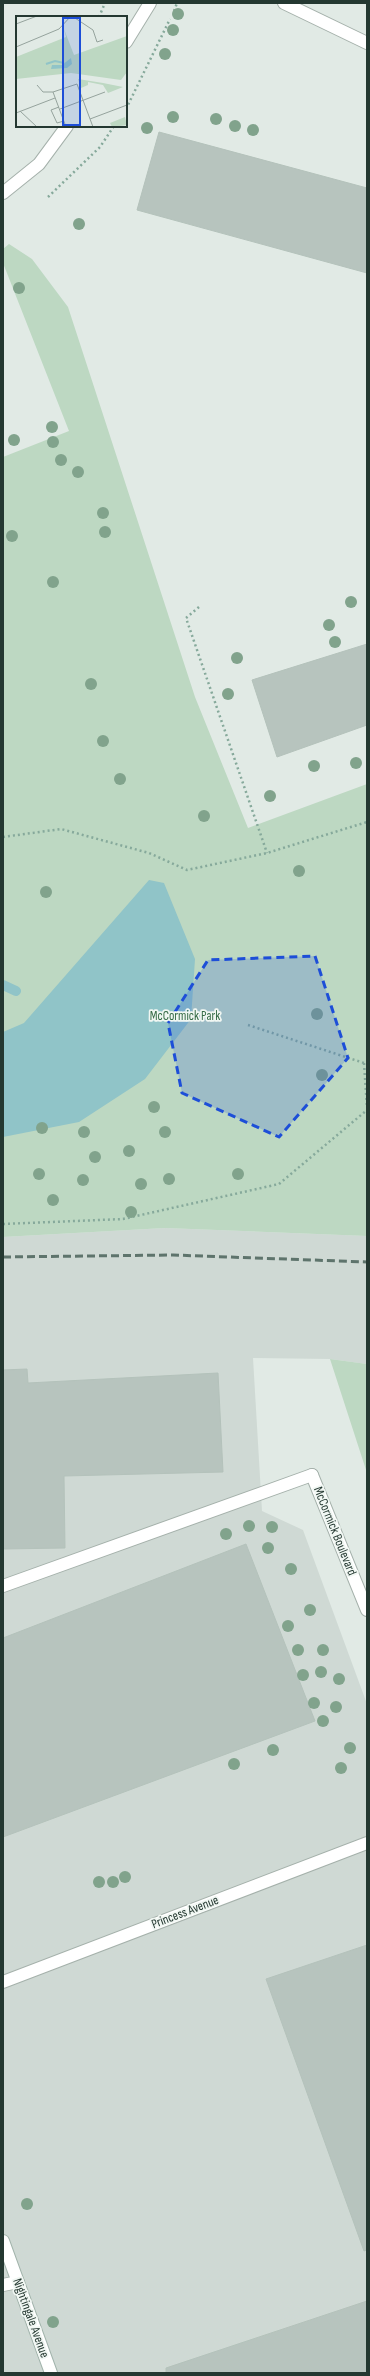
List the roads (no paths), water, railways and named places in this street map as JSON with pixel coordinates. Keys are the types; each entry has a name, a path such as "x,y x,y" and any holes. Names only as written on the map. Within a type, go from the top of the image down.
{"street":[{"path":"127,40 150,3"},
{"path":"284,3 367,43"},
{"path":"3,193 39,164 66,127"},
{"name":"McCormick Boulevard","path":"3,1586 312,1475 367,1610"},
{"name":"Princess Avenue","path":"3,1982 367,1842"},
{"name":"Nightingale Avenue","path":"3,2241 51,2373"},
{"path":"3,2285 18,2282"}],"water":[{"path":"149,880 164,883 195,959 191,1019 145,1079 79,1122 3,1137 3,1032 24,1023"}],"waterway":[{"path":"3,985 16,991"}],"railway":[{"path":"3,1257 173,1255 367,1262"}],"park label":[{"name":"McCormick Park","path":"185,1016"}]}
